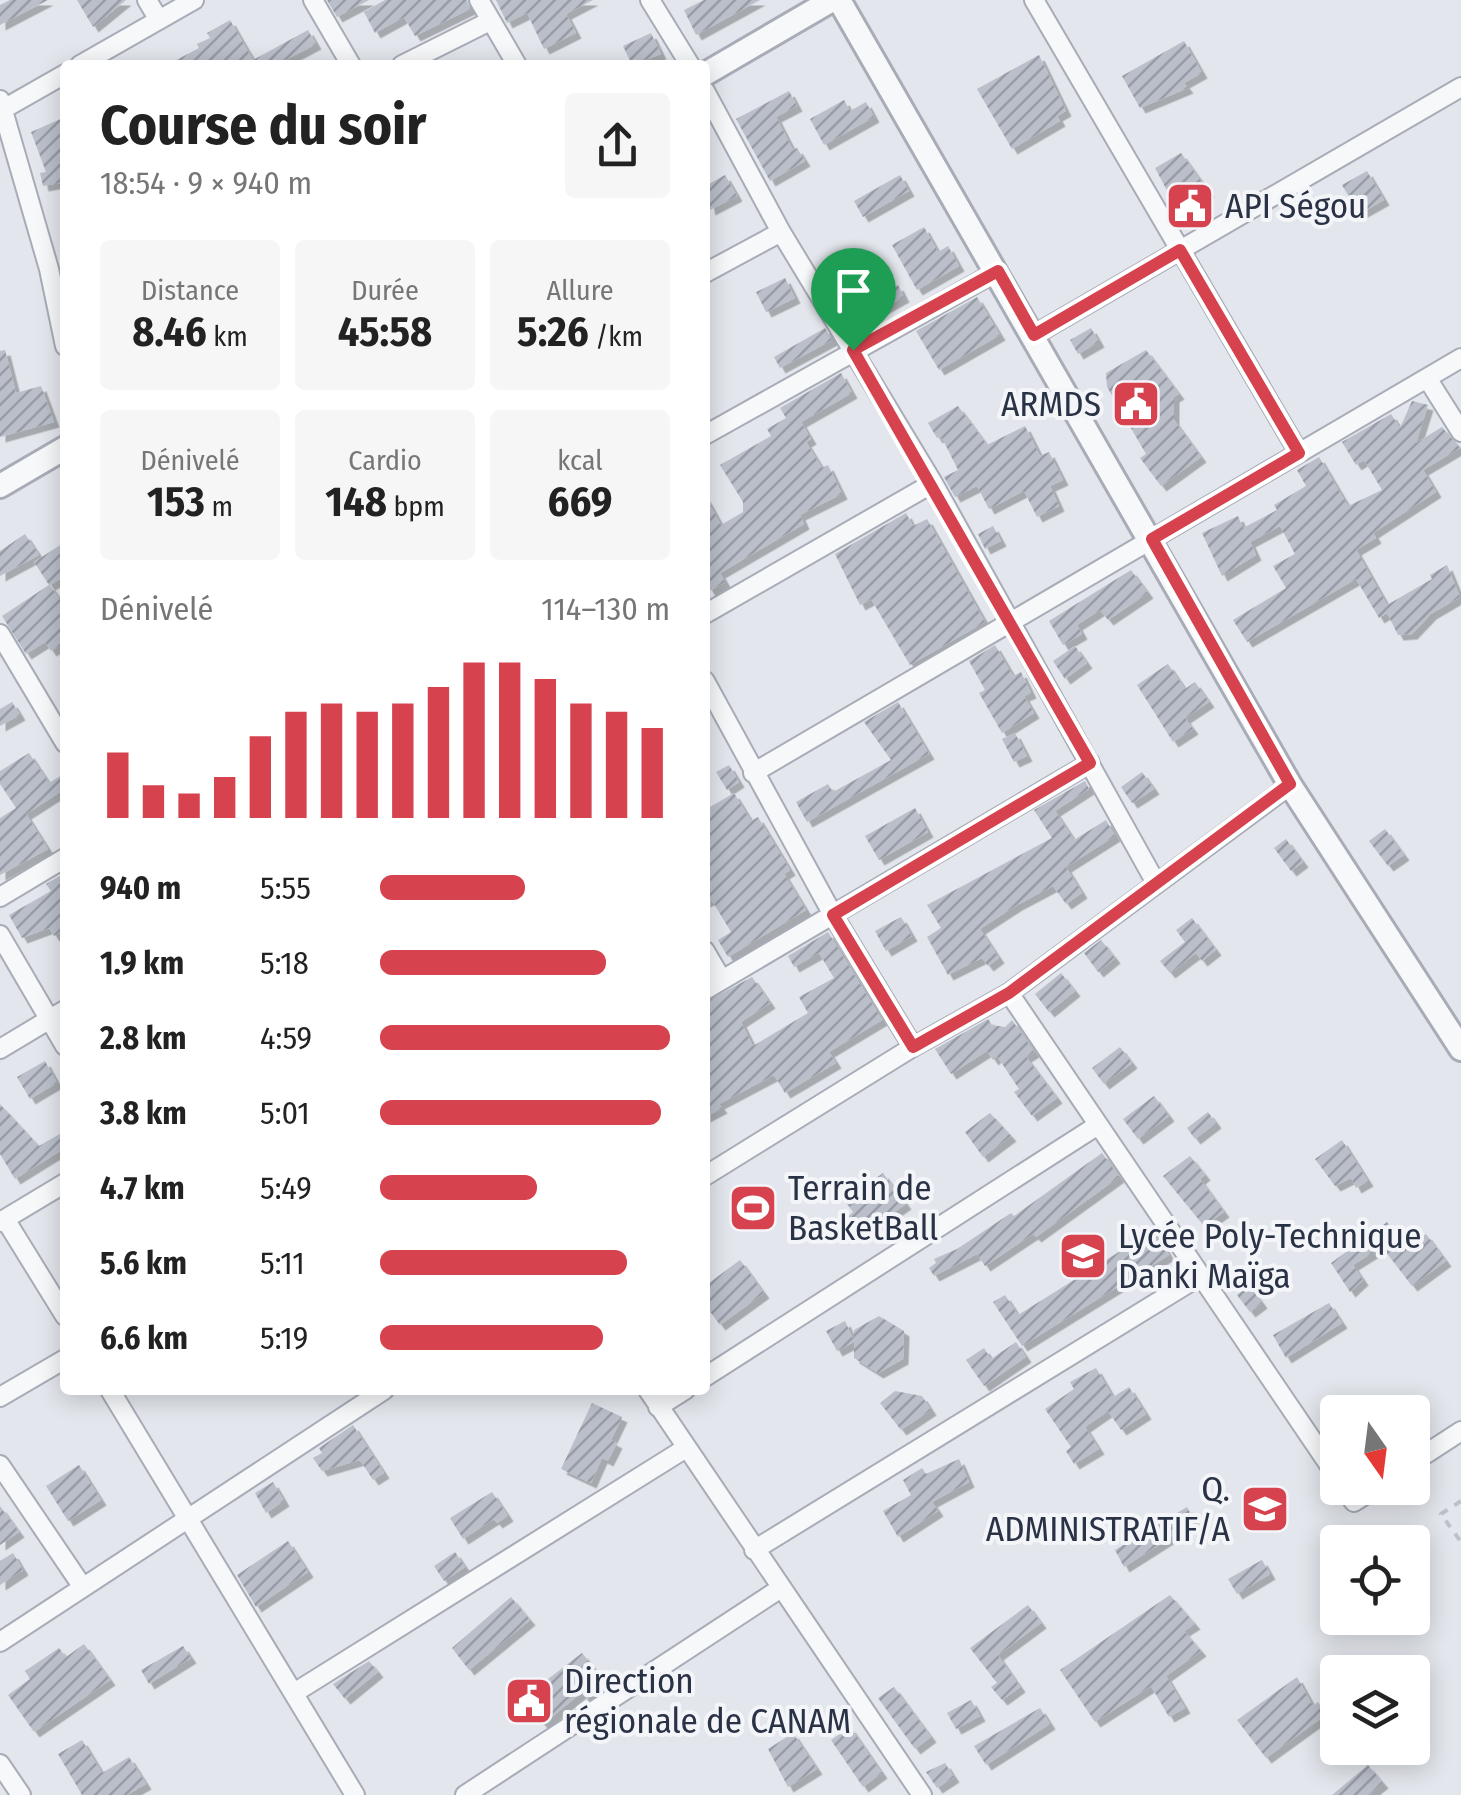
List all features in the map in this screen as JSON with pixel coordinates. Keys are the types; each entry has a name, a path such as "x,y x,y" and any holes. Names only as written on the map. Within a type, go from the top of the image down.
{"street":[{"path":"147,0 159,20"},
{"path":"89,60 194,0"},
{"path":"313,0 349,60"},
{"path":"479,0 514,60"},
{"path":"650,0 687,60"},
{"path":"710,71 832,0"},
{"path":"840,0 1290,784 1461,1049"},
{"path":"1034,0 1299,453"},
{"path":"412,60 490,21"},
{"path":"60,77 1,107 57,265 60,295"},
{"path":"1034,335 1461,87"},
{"path":"710,100 782,232 932,483 1156,883"},
{"path":"710,270 782,232"},
{"path":"710,432 998,271"},
{"path":"753,773 1461,358"},
{"path":"1427,378 1461,432"},
{"path":"0,486 60,451"},
{"path":"710,611 932,483"},
{"path":"0,634 60,735"},
{"path":"710,691 833,915 913,1047"},
{"path":"710,987 1090,763"},
{"path":"710,1173 913,1047 1009,993 1290,784"},
{"path":"0,896 60,861"},
{"path":"0,935 57,1015 0,1048"},
{"path":"710,960 722,980"},
{"path":"1009,993 1320,1452"},
{"path":"710,1374 1098,1125"},
{"path":"60,1186 3,1220 60,1308"},
{"path":"754,1550 1200,1276"},
{"path":"0,1397 60,1362"},
{"path":"113,1395 355,1795"},
{"path":"0,1642 376,1395"},
{"path":"651,1395 922,1795"},
{"path":"658,1408 678,1395"},
{"path":"1430,1451 1461,1431"},
{"path":"294,1693 686,1448"},
{"path":"0,1465 82,1586"},
{"path":"465,1795 781,1588"},
{"path":"0,1764 21,1795"}],"path":[{"path":"1461,1500 1442,1514 1461,1542"}],"building":[{"path":"10,0 48,0 0,25 0,5"},
{"path":"77,0 126,0 93,27"},
{"path":"327,0 369,0 337,17"},
{"path":"385,0 467,0 470,9 415,36 404,17 375,33 364,12"},
{"path":"496,0 593,0 566,14 576,33 544,49 527,13 507,23"},
{"path":"704,0 760,0 696,35 684,10"},
{"path":"230,20 253,60 176,60 199,48 197,44 210,38 207,33"},
{"path":"308,30 316,44 286,60 253,60"},
{"path":"651,33 661,54 630,60 623,46"},
{"path":"1184,41 1202,73 1184,83 1188,88 1140,108 1122,76"},
{"path":"1039,55 1066,111 1057,116 1060,121 1012,149 977,89"},
{"path":"789,91 797,106 776,117 793,150 797,148 805,161 770,181 736,119"},
{"path":"844,100 850,111 866,102 874,117 824,145 810,119"},
{"path":"60,119 60,183 43,186 40,173 46,172 31,132"},
{"path":"1181,153 1209,192 1199,198 1202,203 1180,215 1155,168"},
{"path":"1367,171 1384,200 1359,214 1342,185"},
{"path":"725,175 737,196 710,210 710,183"},
{"path":"900,175 909,191 863,217 854,201"},
{"path":"924,227 938,252 948,246 959,266 917,290 892,245"},
{"path":"861,262 879,296 898,285 904,297 854,325 829,280"},
{"path":"785,278 795,298 766,312 756,292"},
{"path":"977,297 1000,335 939,370 916,331"},
{"path":"825,328 832,340 780,368 774,357"},
{"path":"1091,328 1099,342 1078,354 1070,340"},
{"path":"5,350 16,393 41,386 54,422 0,437 0,351"},
{"path":"1146,350 1179,394 1174,397 1174,420 1201,457 1161,486 1140,458 1146,454 1107,387 1106,373"},
{"path":"841,373 852,393 801,422 811,439 806,442 822,468 828,465 842,494 800,515 804,524 720,573 725,582 710,591 710,505 721,525 743,512 743,502 720,465 771,436 767,429 786,418 780,408"},
{"path":"1412,401 1428,405 1416,443 1442,427 1460,448 1423,470 1436,492 1373,533 1376,538 1356,550 1387,605 1432,579 1430,575 1447,565 1460,597 1431,614 1412,634 1398,635 1387,613 1379,618 1356,579 1247,642 1233,620 1286,588 1273,566 1295,554 1280,526 1250,542 1256,555 1222,576 1202,533 1238,516 1243,528 1277,510 1274,505 1306,486 1297,470 1319,457 1348,506 1382,490 1364,460 1356,465 1342,442 1391,414 1400,428"},
{"path":"958,406 987,445 1025,426 1040,456 1049,452 1063,480 1050,486 1059,506 1037,517 1024,491 989,509 977,486 955,497 944,477 958,470 941,436 937,438 928,423"},
{"path":"906,513 913,526 927,519 985,622 910,665 871,599 860,605 835,554"},
{"path":"993,526 1001,541 985,549 978,534"},
{"path":"25,534 39,555 0,576 0,551"},
{"path":"60,545 60,579 50,585 60,600 60,645 51,651 45,642 26,654 2,616 49,585 34,562"},
{"path":"1131,570 1148,593 1108,620 1100,610 1077,625 1082,634 1063,645 1049,621"},
{"path":"995,645 1013,676 1021,672 1031,693 1024,696 1034,713 1002,733 979,693 985,690 969,661"},
{"path":"1075,646 1087,663 1065,679 1053,661"},
{"path":"1168,664 1185,689 1195,682 1209,702 1185,718 1193,729 1173,742 1137,685"},
{"path":"12,702 20,715 0,726 0,709"},
{"path":"898,702 929,754 807,822 796,802 828,784 833,792 891,760 864,722"},
{"path":"1015,733 1027,756 1014,762 1002,739"},
{"path":"29,753 49,783 60,776 60,792 26,814 48,849 0,875 0,818 16,808 0,784 0,771"},
{"path":"729,765 739,782 727,790 716,772"},
{"path":"1142,772 1154,789 1132,803 1121,787"},
{"path":"1085,781 1089,789 1055,811 1074,840 1106,820 1115,836 1066,867 1082,893 1066,904 1053,886 1017,905 980,929 999,958 988,966 982,958 948,975 927,937 941,928 927,905 1052,838 1034,810"},
{"path":"734,793 751,821 758,817 790,870 784,874 806,910 728,957 718,940 731,932 710,900 710,807"},
{"path":"915,808 928,832 879,860 865,836"},
{"path":"1385,829 1404,855 1388,866 1369,841"},
{"path":"1286,839 1303,862 1291,871 1274,848"},
{"path":"60,876 60,932 54,936 49,928 22,938 9,915 51,891 46,884"},
{"path":"901,917 912,936 886,951 875,931"},
{"path":"1192,918 1216,950 1202,961 1196,953 1170,973 1160,961 1185,942 1176,930"},
{"path":"828,932 882,1020 829,1052 836,1063 785,1093 774,1075 719,1104 722,1108 710,1114 710,999 752,977 770,1003 741,1022 753,1046 808,1013 799,997 834,978 819,953 794,967 788,956"},
{"path":"1101,940 1115,958 1098,972 1084,953"},
{"path":"1061,973 1075,991 1049,1012 1035,994"},
{"path":"988,1019 992,1025 1005,1027 1012,1020 1034,1052 1026,1057 1057,1098 1032,1116 1014,1092 1019,1089 997,1056 993,1060 987,1051 951,1074 935,1049"},
{"path":"1120,1047 1132,1063 1104,1084 1092,1068"},
{"path":"45,1061 57,1083 30,1099 17,1077"},
{"path":"1154,1096 1169,1116 1138,1139 1123,1119"},
{"path":"0,1104 39,1146 60,1134 60,1151 15,1179 0,1154"},
{"path":"1208,1112 1216,1123 1195,1139 1187,1128"},
{"path":"990,1113 1011,1136 983,1157 965,1132"},
{"path":"1342,1140 1368,1181 1356,1188 1351,1178 1335,1186 1315,1159"},
{"path":"1102,1153 1119,1177 1036,1237 1033,1234 985,1266 977,1254 934,1276 929,1268 936,1263 934,1259 957,1249 1011,1213 1014,1216"},
{"path":"1190,1156 1205,1175 1200,1179 1224,1212 1204,1226 1163,1176"},
{"path":"883,1173 894,1188 900,1183 909,1194 902,1199 906,1204 860,1236 843,1221 853,1212 845,1201"},
{"path":"1387,1222 1407,1248 1426,1234 1446,1261 1412,1286 1382,1247 1353,1265 1363,1280 1350,1292 1331,1263"},
{"path":"1154,1230 1169,1255 1022,1346 993,1302 1005,1295 1018,1315"},
{"path":"740,1260 764,1293 720,1325 710,1312 710,1282"},
{"path":"1249,1285 1262,1303 1250,1312 1237,1295"},
{"path":"1329,1303 1342,1323 1286,1358 1273,1335"},
{"path":"879,1316 904,1331 903,1359 878,1373 854,1358 854,1342 837,1351 826,1331 845,1321 854,1341 854,1330"},
{"path":"1016,1342 1026,1357 984,1386 966,1360 984,1348 991,1359"},
{"path":"1096,1368 1113,1397 1129,1387 1146,1414 1121,1430 1108,1411 1085,1427 1099,1449 1074,1464 1066,1451 1071,1447 1045,1409 1074,1389 1070,1382"},
{"path":"895,1391 922,1396 931,1410 901,1430 880,1403"},
{"path":"592,1403 622,1417 611,1440 617,1443 608,1461 602,1458 591,1483 561,1469"},
{"path":"353,1425 384,1473 373,1480 360,1460 322,1471 313,1458 322,1453 319,1448"},
{"path":"959,1459 969,1482 932,1502 938,1511 898,1537 883,1511 911,1495 903,1480 922,1468 926,1474"},
{"path":"79,1465 101,1500 68,1521 46,1486"},
{"path":"273,1482 284,1501 266,1513 255,1493"},
{"path":"492,1492 508,1516 497,1523 494,1519 463,1539 450,1518"},
{"path":"0,1506 19,1532 0,1545"},
{"path":"1187,1507 1195,1522 1124,1567 1115,1550"},
{"path":"288,1541 308,1572 256,1607 237,1575"},
{"path":"455,1552 465,1567 444,1581 434,1566"},
{"path":"13,1553 23,1570 0,1585 0,1561"},
{"path":"1262,1560 1270,1574 1237,1594 1228,1579"},
{"path":"1170,1595 1195,1624 1184,1631 1201,1651 1166,1676 1185,1708 1169,1717 1151,1686 1095,1722 1060,1670"},
{"path":"511,1597 530,1620 469,1670 452,1648"},
{"path":"1028,1605 1041,1623 998,1655 1020,1687 1002,1700 991,1687 997,1683 970,1648"},
{"path":"84,1644 110,1680 34,1732 8,1695 30,1679 25,1671 59,1648 66,1657"},
{"path":"183,1646 191,1658 149,1684 141,1670"},
{"path":"582,1653 602,1678 601,1690 587,1699 581,1693 543,1724 522,1699"},
{"path":"369,1661 378,1672 345,1699 333,1684"},
{"path":"1297,1677 1313,1706 1320,1705 1320,1719 1266,1758 1237,1720"},
{"path":"894,1687 931,1737 915,1749 878,1698"},
{"path":"971,1700 980,1716 956,1729 947,1713"},
{"path":"1040,1708 1050,1724 986,1765 974,1746"},
{"path":"850,1727 882,1773 863,1787 831,1740"},
{"path":"793,1733 817,1769 788,1787 768,1749"},
{"path":"82,1740 102,1773 129,1757 146,1784 127,1795 82,1795 58,1754"},
{"path":"945,1763 954,1777 937,1788 926,1772"},
{"path":"1368,1765 1383,1783 1368,1795 1332,1795"}],"place":[{"name":"API Ségou","path":"1190,206"},
{"name":"ARMDS","path":"1136,404"},
{"name":"Terrain de BasketBall","path":"753,1208"},
{"name":"Lycée Poly-Technique Danki Maïga","path":"1083,1256"},
{"name":"Q. ADMINISTRATIF/A","path":"1265,1509"},
{"name":"Direction régionale de CANAM","path":"529,1701"}],"route":[{"path":"1180,250 1299,453 1152,539 1290,784 1009,993 913,1047 833,915 1090,763 853,350 998,271 1034,335 1180,250"}]}
